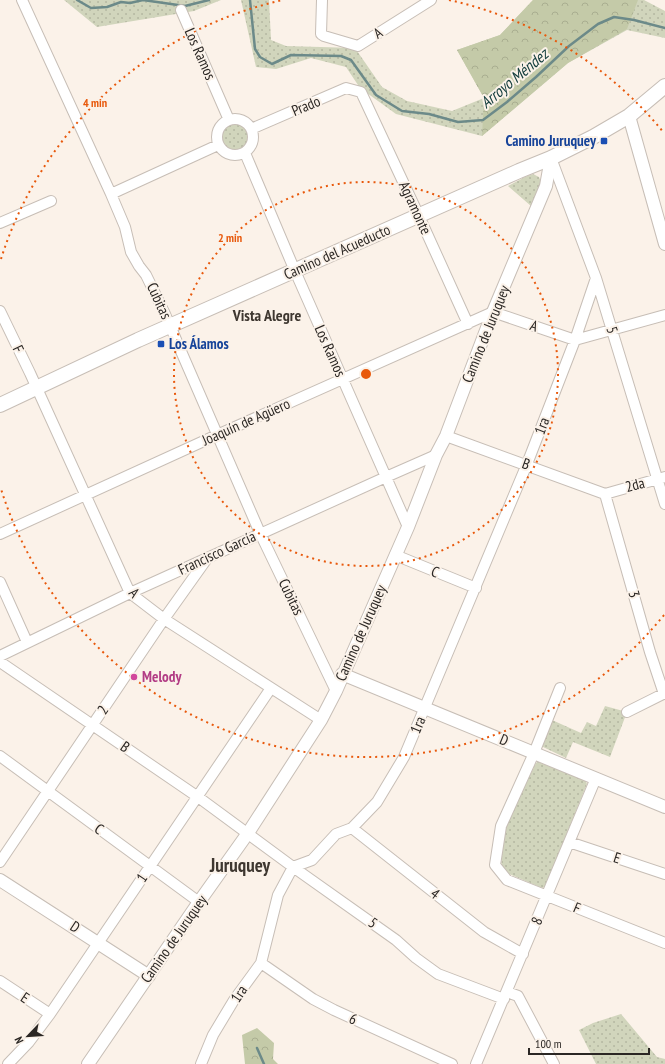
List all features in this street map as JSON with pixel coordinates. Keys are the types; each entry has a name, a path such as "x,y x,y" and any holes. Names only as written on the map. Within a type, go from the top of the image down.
{"main road":[{"name":"Camino del Acueducto","path":"0,405 170,326 551,158 593,137 629,116 665,86"}],"street":[{"name":"Cubitas","path":"22,0 111,194 125,227 131,252 138,266 146,275 170,326 260,533 336,691"},
{"name":"A","path":"322,0 321,34 358,46 431,0"},
{"name":"Los Ramos","path":"181,10 229,120"},
{"name":"Prado","path":"251,129 346,88 361,92"},
{"name":"Agramonte","path":"361,92 468,324"},
{"path":"629,116 665,244"},
{"path":"239,119 248,124 251,129 253,139 252,144 245,152 239,155 233,156 227,154 218,145 216,133 223,123 229,120 239,119"},
{"path":"111,194 218,145"},
{"name":"Los Ramos","path":"245,152 342,380 408,527"},
{"name":"5","path":"551,158 596,278 661,478 665,504"},
{"name":"Camino de Juruquey","path":"88,1064 248,833 321,720 336,691 342,674 408,527 436,455 446,436 493,312 546,186 551,158"},
{"path":"0,223 51,201"},
{"name":"1ra","path":"201,1064 216,1030 234,1000 261,963 278,895 294,867 312,860 336,834 352,828 378,802 404,757 527,464 575,340 596,278"},
{"name":"F","path":"0,311 36,388"},
{"name":"A","path":"493,312 575,340"},
{"name":"Joaquín de Agüero","path":"0,534 493,312"},
{"path":"575,340 665,315"},
{"name":"A","path":"36,388 130,593 164,619 321,720"},
{"name":"B","path":"446,436 527,464 605,494"},
{"name":"Francisco García","path":"0,656 130,593 260,533 436,455"},
{"name":"2da","path":"605,494 661,478"},
{"name":"3","path":"605,494 650,652 664,693"},
{"name":"C","path":"395,555 476,588"},
{"name":"2","path":"0,862 206,559"},
{"path":"0,582 27,642"},
{"name":"B","path":"0,662 198,797 248,833"},
{"name":"D","path":"342,674 665,807"},
{"name":"1","path":"8,1064 29,1042 50,1014 271,688"},
{"path":"534,753 560,688"},
{"path":"627,712 664,693"},
{"name":"F","path":"534,753 501,826 495,865 507,880 665,943"},
{"name":"C","path":"0,756 199,902"},
{"name":"8","path":"476,1064 506,996 596,778"},
{"name":"4","path":"352,828 484,932 523,954"},
{"name":"5","path":"248,833 396,940 416,958 438,974 506,996 518,996 554,1064"},
{"name":"E","path":"570,842 665,874"},
{"name":"D","path":"0,880 149,976"},
{"name":"6","path":"261,963 313,1000 452,1064"},
{"name":"E","path":"0,981 50,1014"},
{"path":"0,1058 8,1064"}],"green space":[{"path":"64,0 221,0 194,11 97,27"},
{"path":"241,0 269,0 271,40 286,46 355,48 382,87 407,101 452,111 484,98 457,50 500,35 533,0 644,0 665,11 665,38 627,30 568,63 482,136 396,114 360,88 346,67 311,58 276,69 256,67"},
{"path":"533,0 638,0 627,29 568,63 482,136 484,98 457,50 500,35"},
{"path":"235,123 245,127 249,137 245,147 235,151 225,147 221,137 225,127"},
{"path":"533,174 539,177 541,182 531,206 508,186"},
{"path":"605,706 627,712 610,757 573,742 566,758 541,746 552,720 581,733 587,722 596,726"},
{"path":"538,762 585,780 587,784 545,887 542,888 507,873 501,867 505,826 536,763"},
{"path":"621,1014 657,1057 665,1059 665,1064 596,1064 579,1030 593,1023"},
{"path":"257,1028 274,1043 273,1059 278,1064 245,1064 242,1035"}],"waterway":[{"name":"Arroyo Méndez","path":"77,0 91,8 107,7 121,2 130,3 143,0 185,6 209,0"},
{"name":"Arroyo Méndez","path":"250,0 255,49 260,57 272,64 291,55 341,56 351,60 376,95 402,111 429,114 458,122 483,120 507,102 569,46 598,24 614,17 634,20 665,28"},
{"path":"257,1048 264,1064"}],"place":[{"name":"Camino Juruquey","path":"604,141"},
{"name":"Los Álamos","path":"161,344"},
{"name":"Melody","path":"134,677"}],"district":[{"name":"Vista Alegre","path":"267,315"},
{"name":"Juruquey","path":"240,865"}]}
